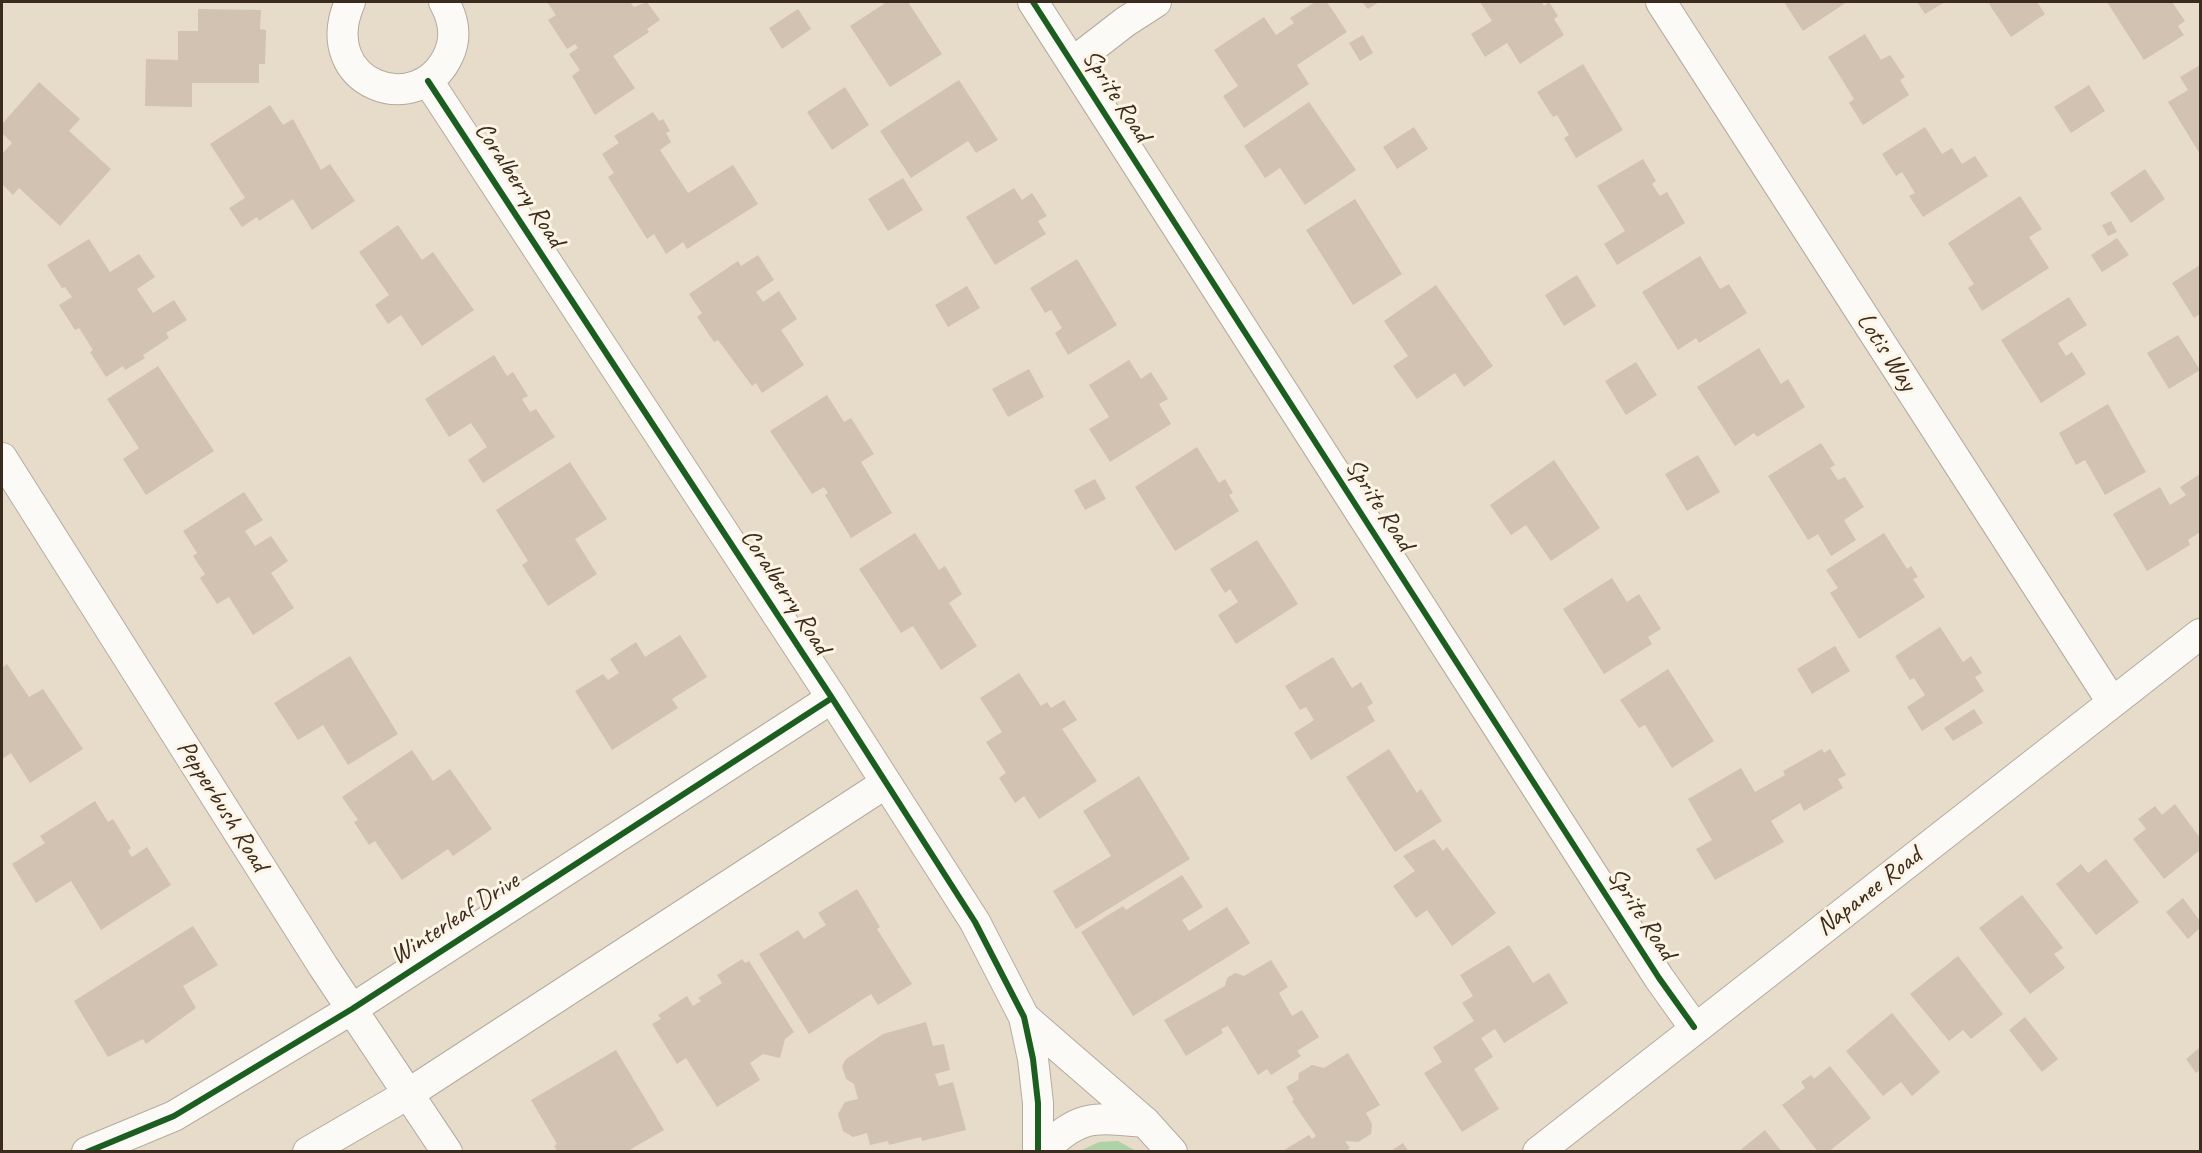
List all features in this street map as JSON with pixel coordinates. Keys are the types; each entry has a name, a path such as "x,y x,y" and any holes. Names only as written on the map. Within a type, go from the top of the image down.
{"street":[{"path":"350,2 342,21 341,42 349,63 365,79 385,88 407,89 428,81 444,65 453,45 453,23 444,2"},
{"name":"Sprite Road","path":"1033,2 1659,978 1694,1028"},
{"path":"1072,63 1125,22 1156,2"},
{"name":"Lotis Way","path":"1661,2 2112,702"},
{"name":"Coralberry Road","path":"428,81 832,698 975,922 1024,1017 1033,1059 1040,1152"},
{"name":"Pepperbush Road","path":"2,458 352,1009 447,1152"},
{"name":"Napanee Road","path":"1538,1152 2200,634"},
{"name":"Winterleaf Drive","path":"87,1152 174,1116 352,1009 832,698"},
{"path":"308,1152 408,1094 886,783"},
{"name":"Coralberry Road","path":"1024,1017 1145,1122 1172,1152"},
{"name":"Coralberry Road","path":"1040,1152 1062,1131 1082,1122 1103,1118 1145,1122"}],"green space":[{"path":"1118,1141 1136,1151 1080,1151 1099,1142"}],"building":[{"path":"547,2 630,2 634,7 647,2 660,20 647,29 649,32 613,56 635,88 595,115 572,76 580,70 569,54 578,48 575,44 567,49 548,20 556,15"},
{"path":"887,2 908,2 942,54 890,87 850,26"},
{"path":"1315,2 1327,2 1347,32 1297,65 1309,84 1244,128 1223,96 1238,86 1214,50 1264,17 1276,35 1294,23 1290,18"},
{"path":"1362,2 1379,2 1368,9"},
{"path":"1480,2 1542,2 1544,6 1549,2 1558,16 1554,19 1564,35 1520,64 1507,43 1485,57 1471,34 1492,21"},
{"path":"1784,2 1847,2 1803,31"},
{"path":"1917,2 1945,2 1925,14"},
{"path":"1992,2 2037,2 2045,14 2011,37 1989,4"},
{"path":"2107,2 2172,2 2185,21 2178,26 2184,35 2144,60"},
{"path":"198,9 261,10 260,29 266,30 265,64 259,64 259,83 192,83 192,107 145,106 146,59 178,60 178,31 198,31"},
{"path":"798,9 811,29 782,49 769,28"},
{"path":"1865,34 1881,60 1890,55 1905,77 1900,80 1909,95 1863,125 1849,103 1854,99 1828,57"},
{"path":"1363,35 1373,53 1360,61 1349,43"},
{"path":"1583,64 1623,130 1576,158 1564,138 1569,135 1557,115 1553,117 1537,92"},
{"path":"2200,65 2200,154 2168,102 2188,90 2180,77"},
{"path":"959,80 998,140 976,153 968,141 911,178 880,131"},
{"path":"39,82 80,119 69,131 111,169 60,226 19,188 13,195 2,184 2,154 12,143 2,133 2,124"},
{"path":"2089,85 2105,111 2071,133 2054,107"},
{"path":"845,87 869,125 832,150 807,112"},
{"path":"1309,102 1356,170 1305,205 1280,168 1265,178 1244,146"},
{"path":"270,105 283,125 293,119 321,170 330,164 355,201 312,230 293,199 259,221 257,217 242,227 229,208 245,198 210,144"},
{"path":"653,112 659,121 663,119 670,131 666,133 671,142 660,150 688,193 733,165 758,204 687,249 683,242 666,254 654,234 647,239 608,177 614,173 602,154 619,143 614,136"},
{"path":"1414,127 1428,149 1397,169 1383,147"},
{"path":"1925,127 1942,154 1952,148 1962,164 1975,156 1988,176 1923,217 1909,196 1915,193 1902,172 1896,176 1882,154"},
{"path":"1643,159 1656,181 1652,184 1660,196 1667,192 1685,223 1617,265 1604,244 1625,231 1597,186"},
{"path":"2145,169 2165,199 2131,223 2110,193"},
{"path":"903,178 923,210 888,231 868,199"},
{"path":"1014,188 1022,200 1032,193 1047,216 1038,221 1046,234 995,265 966,217"},
{"path":"2020,196 2042,229 2029,237 2049,268 1982,311 1968,288 1974,284 1948,243"},
{"path":"1355,199 1402,274 1353,305 1306,230"},
{"path":"2111,221 2117,232 2108,236 2102,225"},
{"path":"398,225 422,260 433,252 474,310 422,346 401,315 388,324 375,305 389,295 359,252"},
{"path":"2117,238 2129,255 2102,272 2091,255"},
{"path":"89,239 110,272 139,254 155,277 137,289 153,313 174,300 187,320 166,333 169,338 143,355 145,358 125,370 123,366 106,377 90,352 93,350 79,328 75,330 59,305 72,297 65,287 62,288 47,265"},
{"path":"758,255 774,280 756,292 763,302 779,291 797,319 781,330 804,365 762,393 756,383 752,386 718,340 714,342 697,317 702,313 689,294 738,261 741,266"},
{"path":"1700,256 1720,289 1729,284 1747,313 1699,343 1696,338 1678,350 1642,292"},
{"path":"1077,259 1117,325 1068,355 1055,333 1062,328 1051,310 1045,313 1030,288"},
{"path":"2200,265 2200,314 2194,318 2172,283"},
{"path":"1577,275 1596,306 1564,326 1545,295"},
{"path":"1436,285 1493,366 1464,387 1455,373 1417,399 1393,366 1408,356 1384,321"},
{"path":"967,286 980,308 948,327 935,305"},
{"path":"2069,297 2087,325 2058,343 2066,356 2072,352 2086,374 2041,403 2001,340"},
{"path":"2178,335 2200,370 2169,389 2147,353"},
{"path":"1759,348 1781,384 1788,379 1805,407 1757,437 1754,433 1735,446 1697,387"},
{"path":"494,355 507,376 513,372 528,396 522,399 530,412 536,409 555,437 483,483 468,460 487,447 471,423 449,437 425,399"},
{"path":"1129,360 1141,379 1151,372 1168,399 1159,404 1171,424 1110,462 1089,429 1109,417 1089,385"},
{"path":"1636,362 1657,395 1626,415 1605,381"},
{"path":"158,366 214,451 146,495 123,459 139,448 107,399"},
{"path":"1029,369 1044,397 1008,417 992,389"},
{"path":"827,395 844,422 851,418 874,454 861,462 892,513 851,538 825,495 828,493 824,487 812,494 770,431"},
{"path":"2108,404 2146,472 2105,495 2085,460 2076,465 2059,433"},
{"path":"1821,443 1835,465 1830,468 1838,480 1845,477 1864,507 1844,520 1856,540 1831,556 1818,534 1808,540 1768,476"},
{"path":"1197,447 1219,483 1225,479 1233,493 1229,495 1239,511 1175,551 1135,487"},
{"path":"1698,455 1720,492 1687,511 1665,474"},
{"path":"1554,460 1600,528 1551,561 1526,525 1511,535 1490,505"},
{"path":"570,462 607,519 575,539 597,574 548,606 522,565 528,561 496,510"},
{"path":"2200,474 2200,532 2188,540 2190,545 2147,571 2113,514 2160,487 2170,505 2186,495 2180,487"},
{"path":"1095,479 1106,499 1085,510 1074,490"},
{"path":"244,492 263,520 245,531 255,546 271,536 288,561 271,573 294,608 253,635 229,597 217,604 200,578 205,574 193,556 197,553 183,531"},
{"path":"915,533 939,570 945,566 962,594 949,603 977,646 941,670 913,626 901,633 859,569"},
{"path":"1884,533 1907,569 1911,566 1918,577 1913,579 1925,597 1859,639 1830,593 1838,588 1826,570"},
{"path":"1257,540 1298,604 1236,644 1218,615 1238,602 1230,589 1225,593 1210,569"},
{"path":"1612,578 1627,602 1639,594 1661,629 1648,637 1652,644 1604,674 1563,609"},
{"path":"1940,627 1963,662 1971,656 1982,673 1975,677 1984,691 1922,731 1907,707 1925,695 1914,678 1910,680 1895,656"},
{"path":"680,635 707,677 672,699 678,708 612,750 575,691 603,674 608,680 619,673 610,659 636,642 645,657"},
{"path":"1835,646 1850,671 1812,694 1797,669"},
{"path":"350,656 398,734 348,765 323,725 298,740 274,703"},
{"path":"1333,657 1352,688 1361,682 1373,703 1367,707 1375,721 1311,760 1294,733 1314,720 1306,707 1300,710 1285,686"},
{"path":"7,664 29,697 43,689 83,749 30,783 11,753 2,759 2,668"},
{"path":"1668,669 1714,741 1672,768 1645,725 1639,728 1620,700"},
{"path":"1019,673 1041,706 1047,702 1051,708 1064,700 1077,720 1062,729 1097,781 1039,819 1024,796 1015,803 999,778 1006,773 986,742 1002,732 980,698"},
{"path":"1974,709 1983,723 1953,741 1944,728"},
{"path":"1389,749 1417,793 1421,789 1442,821 1395,852 1346,777"},
{"path":"1822,749 1824,753 1830,749 1846,775 1838,779 1843,788 1804,811 1800,803 1771,821 1784,842 1715,880 1696,849 1712,840 1688,799 1741,768 1755,792 1785,775 1783,771"},
{"path":"412,750 433,781 450,769 492,829 453,856 448,849 402,880 375,841 369,845 354,822 358,820 342,797"},
{"path":"1139,776 1190,859 1076,929 1053,891 1111,856 1083,811"},
{"path":"95,801 108,822 113,819 131,848 128,851 132,857 147,847 171,885 101,930 71,881 36,903 12,864 45,843 40,836"},
{"path":"2175,804 2200,838 2200,850 2164,879 2133,839 2146,829 2138,819 2155,806 2162,815"},
{"path":"1434,839 1443,851 1447,847 1496,913 1452,946 1427,910 1416,918 1393,886 1415,871 1403,856"},
{"path":"2106,859 2139,902 2096,935 2056,884 2081,864 2088,873"},
{"path":"1182,875 1203,907 1182,920 1189,931 1227,907 1250,943 1133,1016 1081,932 1123,906 1126,910"},
{"path":"857,889 880,927 877,929 912,984 878,1005 871,994 809,1034 759,954 798,930 804,939 826,925 818,913"},
{"path":"2022,895 2063,948 2054,954 2065,968 2030,994 1979,928"},
{"path":"2183,898 2200,921 2200,928 2188,939 2166,912"},
{"path":"193,926 218,965 183,986 196,1008 146,1044 143,1039 108,1057 74,1001"},
{"path":"1509,945 1533,983 1549,973 1568,1003 1504,1043 1495,1029 1481,1038 1493,1057 1474,1069 1499,1109 1462,1132 1424,1073 1442,1062 1433,1047 1474,1021 1462,1003 1473,996 1460,975"},
{"path":"1958,956 2003,1014 1971,1039 1963,1030 1949,1041 1910,994"},
{"path":"742,959 745,963 749,961 794,1032 785,1039 780,1058 763,1054 750,1063 760,1080 717,1107 686,1058 677,1064 652,1024 661,1019 658,1015 687,996 693,1006 701,1001 698,998 722,983 717,975"},
{"path":"1271,960 1288,987 1279,993 1292,1016 1302,1010 1319,1037 1297,1051 1301,1056 1271,1075 1267,1069 1258,1075 1228,1026 1221,1029 1223,1033 1186,1056 1164,1020 1225,986 1227,978 1235,973 1244,976"},
{"path":"1892,1013 1940,1072 1912,1096 1901,1082 1883,1096 1846,1051"},
{"path":"2025,1017 2058,1059 2042,1072 2009,1030"},
{"path":"926,1022 933,1046 944,1044 950,1070 935,1074 939,1086 953,1082 966,1130 922,1141 921,1137 889,1145 888,1141 870,1145 867,1133 853,1137 843,1131 838,1114 845,1102 858,1099 854,1084 846,1079 842,1066 846,1059 883,1034"},
{"path":"2199,1048 2200,1070 2196,1073 2186,1059"},
{"path":"616,1050 664,1130 626,1152 558,1152 554,1146 557,1144 531,1100"},
{"path":"1348,1053 1380,1105 1366,1113 1372,1124 1371,1134 1358,1142 1345,1141 1350,1148 1344,1152 1281,1152 1309,1135 1312,1139 1316,1136 1292,1101 1294,1100 1286,1087 1298,1080 1299,1073 1312,1065 1324,1068"},
{"path":"1830,1066 1871,1118 1828,1152 1818,1152 1782,1105 1805,1088 1801,1082 1811,1075 1814,1079"},
{"path":"1765,1130 1782,1152 1738,1152"},
{"path":"1403,1143 1409,1152 1389,1152"}],"cycle path":[{"path":"1033,2 1659,978 1694,1027"},
{"path":"428,81 832,698 975,922 1024,1017 1033,1059 1038,1103 1038,1152"},
{"path":"87,1152 174,1116 352,1009 832,698"}]}
